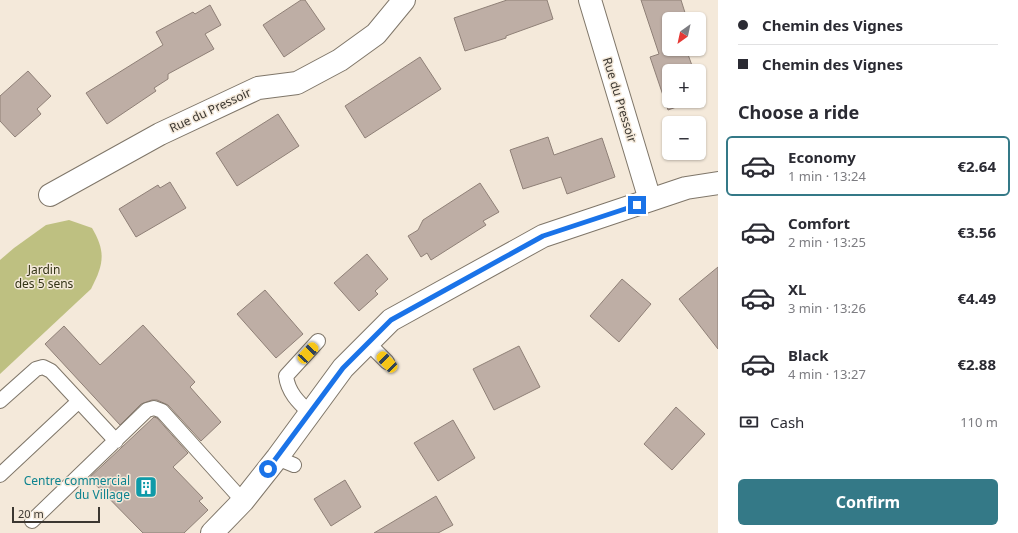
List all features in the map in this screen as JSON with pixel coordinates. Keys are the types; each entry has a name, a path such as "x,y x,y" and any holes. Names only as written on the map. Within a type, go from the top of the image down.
{"street":[{"name":"Rue du Pressoir","path":"50,195 160,134 258,88 297,83 340,60 376,34 404,0"},
{"name":"Rue du Pressoir","path":"590,0 650,200"},
{"path":"212,533 243,501 285,462 310,412 343,368 391,320 543,236 686,188 718,183"}],"lane":[{"path":"310,412 297,401 290,391 287,386 286,376 318,341"},
{"path":"368,343 387,362"},
{"path":"0,401 36,369 43,367 51,371 116,441"},
{"path":"0,475 79,401"},
{"path":"32,521 148,410 154,408 162,411 243,501"}],"green space":[{"name":"Jardin des 5 sens","path":"69,220 92,228 97,236 102,258 99,272 91,289 0,374 0,260 46,225"}],"building":[{"path":"301,0 305,0 325,29 284,57 263,25"},
{"path":"507,0 547,0 553,19 506,36 506,38 465,51 454,18"},
{"path":"641,0 681,0 685,12 662,12 662,56 689,56 691,64 662,64 662,92 650,57 659,54"},
{"path":"210,5 221,25 205,34 214,49 168,74 168,79 154,88 156,91 107,124 86,93 163,45 156,32 193,12 195,14"},
{"path":"420,57 441,89 365,138 345,106"},
{"path":"28,71 51,96 37,109 41,114 15,137 0,121 0,96"},
{"path":"278,114 299,146 237,186 216,153"},
{"path":"548,137 554,155 602,138 615,177 567,194 561,177 523,189 510,150"},
{"path":"170,182 186,208 136,237 119,209 158,185 160,188"},
{"path":"480,183 499,212 483,221 486,225 431,260 427,253 421,257 408,236 418,230 423,220"},
{"path":"367,254 388,279 375,291 378,294 359,311 334,283"},
{"path":"718,267 718,349 679,299"},
{"path":"622,279 651,304 619,342 590,316"},
{"path":"265,290 303,334 276,358 237,314"},
{"path":"143,325 195,382 190,387 221,422 201,441 168,405 157,400 152,400 141,404 120,425 45,344 64,326 100,365"},
{"path":"519,346 540,387 494,410 473,369"},
{"path":"676,407 705,434 672,470 644,444"},
{"name":"Centre commercial du Village","path":"154,417 157,418 188,453 173,467 203,498 199,501 208,510 184,533 143,533 89,478"},
{"path":"453,420 475,458 438,481 414,443"},
{"path":"345,480 361,507 331,526 314,499"},
{"path":"436,496 453,525 438,533 374,533"}],"place":[{"name":"Centre commercial du Village","path":"146,487"}],"route":[{"path":"268,469 343,368 391,320 543,236 637,205"}]}
